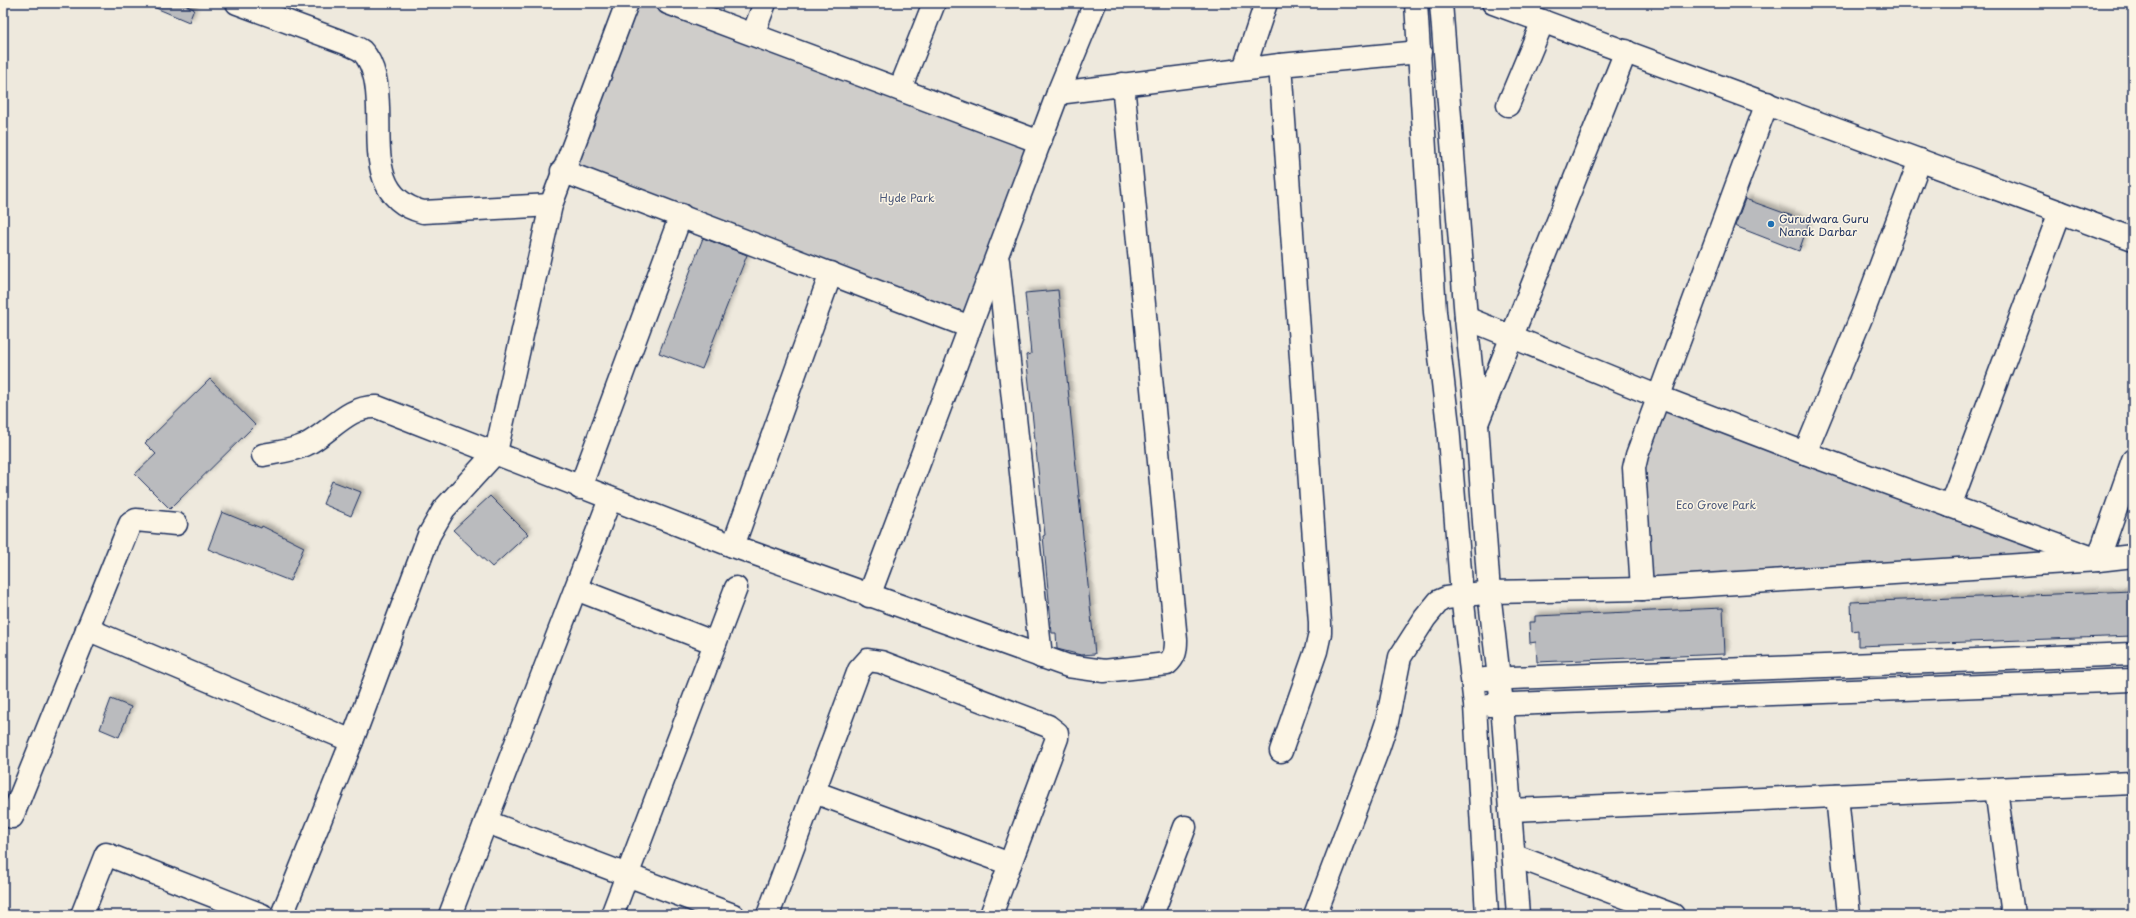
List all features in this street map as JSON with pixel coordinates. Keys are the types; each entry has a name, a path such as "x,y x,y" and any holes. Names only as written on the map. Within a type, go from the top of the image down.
{"street":[{"path":"236,3 348,44 361,51 368,59 377,89 380,167 390,192 409,208 423,212 551,205"},
{"path":"282,915 352,741 432,529 444,509 496,452 551,205 562,171 627,3"},
{"path":"668,3 1040,142"},
{"path":"753,34 765,3"},
{"path":"900,89 934,3"},
{"path":"869,596 1058,92 1095,3"},
{"path":"1244,69 1266,3"},
{"path":"1416,3 1435,312 1448,426 1462,595 1475,705 1487,915"},
{"path":"1441,3 1466,318 1477,424 1489,592 1502,704 1515,856 1518,915"},
{"path":"1493,3 2133,239"},
{"path":"1508,105 1543,21"},
{"path":"1477,424 1514,337 1626,51"},
{"path":"1058,92 1280,65 1420,52"},
{"path":"1280,65 1320,623 1319,639 1280,751"},
{"path":"263,455 297,448 307,444 356,410 367,406 388,410 496,452 580,488 732,546 1040,657 1068,666 1104,671 1168,664 1176,651 1123,84"},
{"path":"1642,588 1634,468 1767,103"},
{"path":"1805,453 1863,313 1920,160"},
{"path":"562,171 681,215 970,327"},
{"path":"1950,506 2060,212"},
{"path":"580,488 681,215"},
{"path":"997,256 1040,657"},
{"path":"732,546 831,273"},
{"path":"1466,318 1659,397 1805,453 2098,560"},
{"path":"2098,560 2133,460"},
{"path":"450,915 610,499"},
{"path":"3,813 12,817 130,524 136,520 176,524"},
{"path":"1315,915 1387,722 1400,657 1425,618 1440,601 1462,595 1489,592 1642,588 2098,560 2133,556"},
{"path":"612,915 736,588"},
{"path":"576,589 715,643"},
{"path":"87,629 352,741"},
{"path":"1472,680 1499,677 2133,654"},
{"path":"768,915 859,670 868,660 881,662 1048,726 1056,733 1057,738 991,915"},
{"path":"1475,705 2133,680"},
{"path":"1511,810 2133,783"},
{"path":"1996,789 2013,915"},
{"path":"814,792 1010,864"},
{"path":"1836,796 1849,915"},
{"path":"487,822 733,915"},
{"path":"1152,915 1185,827"},
{"path":"82,915 106,854 262,915"},
{"path":"1515,856 1673,915"}],"green space":[{"name":"Hyde Park","path":"633,3 650,3 1027,144 965,317 571,165"},
{"name":"Eco Grove Park","path":"1663,406 2073,556 1645,583 1640,466"}],"building":[{"path":"144,3 180,3 194,9 189,22"},
{"name":"Gurudwara Guru Nanak Darbar","path":"1745,199 1809,222 1799,251 1735,226"},
{"path":"703,238 747,255 702,369 659,353"},
{"path":"1058,290 1095,654 1081,655 1057,649 1056,633 1052,633 1043,536 1045,535 1026,355 1031,354 1025,293"},
{"path":"210,379 255,425 170,509 135,474 156,454 145,443"},
{"path":"332,481 361,492 351,516 323,504"},
{"path":"490,496 528,534 492,567 453,530"},
{"path":"222,512 261,528 262,526 304,547 290,581 208,549"},
{"path":"2132,591 2133,636 1858,646 1858,630 1852,631 1851,602"},
{"path":"1723,608 1725,654 1537,662 1536,642 1530,643 1529,622 1535,622 1535,616"},
{"path":"111,699 131,707 119,737 100,729"}],"place":[{"name":"Gurudwara Guru Nanak Darbar","path":"1771,224"}]}
